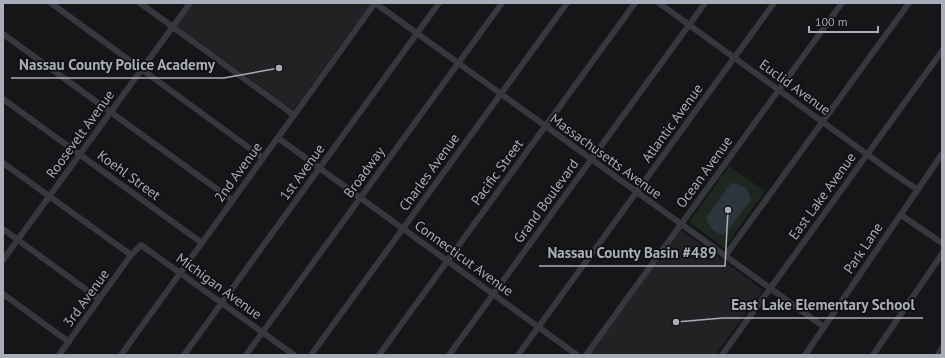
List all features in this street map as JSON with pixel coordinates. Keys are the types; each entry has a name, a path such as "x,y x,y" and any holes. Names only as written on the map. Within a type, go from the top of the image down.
{"street":[{"path":"51,3 263,158"},
{"path":"140,3 294,115"},
{"name":"Roosevelt Avenue","path":"3,260 190,3"},
{"name":"Massachusetts Avenue","path":"375,3 824,327"},
{"name":"2nd Avenue","path":"120,355 375,3"},
{"name":"1st Avenue","path":"184,355 439,3"},
{"name":"Broadway","path":"246,355 502,3"},
{"name":"Charles Avenue","path":"311,355 567,3"},
{"name":"Pacific Street","path":"379,355 635,3"},
{"name":"Euclid Avenue","path":"659,3 918,190"},
{"name":"Grand Boulevard","path":"449,355 705,3"},
{"name":"Atlantic Avenue","path":"518,355 774,3"},
{"name":"Ocean Avenue","path":"586,355 842,3"},
{"path":"725,256 909,3"},
{"path":"3,34 232,200"},
{"name":"East Lake Avenue","path":"722,355 942,51"},
{"name":"Koehl Street","path":"3,99 202,243"},
{"name":"Connecticut Avenue","path":"278,138 578,355"},
{"name":"Park Lane","path":"805,355 942,154"},
{"path":"3,163 132,255"},
{"path":"901,215 942,243"},
{"path":"3,229 100,299"},
{"name":"Michigan Avenue","path":"132,255 141,245 294,355"},
{"path":"873,355 942,254"},
{"name":"3rd Avenue","path":"59,355 132,255"},
{"path":"3,294 69,342"},
{"path":"938,355 942,348"}],"shaded area":[{"path":"192,3 371,3 293,110 176,25"},
{"path":"729,166 765,191 724,248 689,222"},
{"path":"733,183 745,188 751,200 724,235 713,230 706,218 730,184"},
{"path":"681,230 763,290 715,355 589,355"}],"place":[{"name":"Nassau County Police Academy","path":"279,68"},
{"name":"Nassau County Basin #489","path":"728,210"},
{"name":"East Lake Elementary School","path":"676,322"}]}
